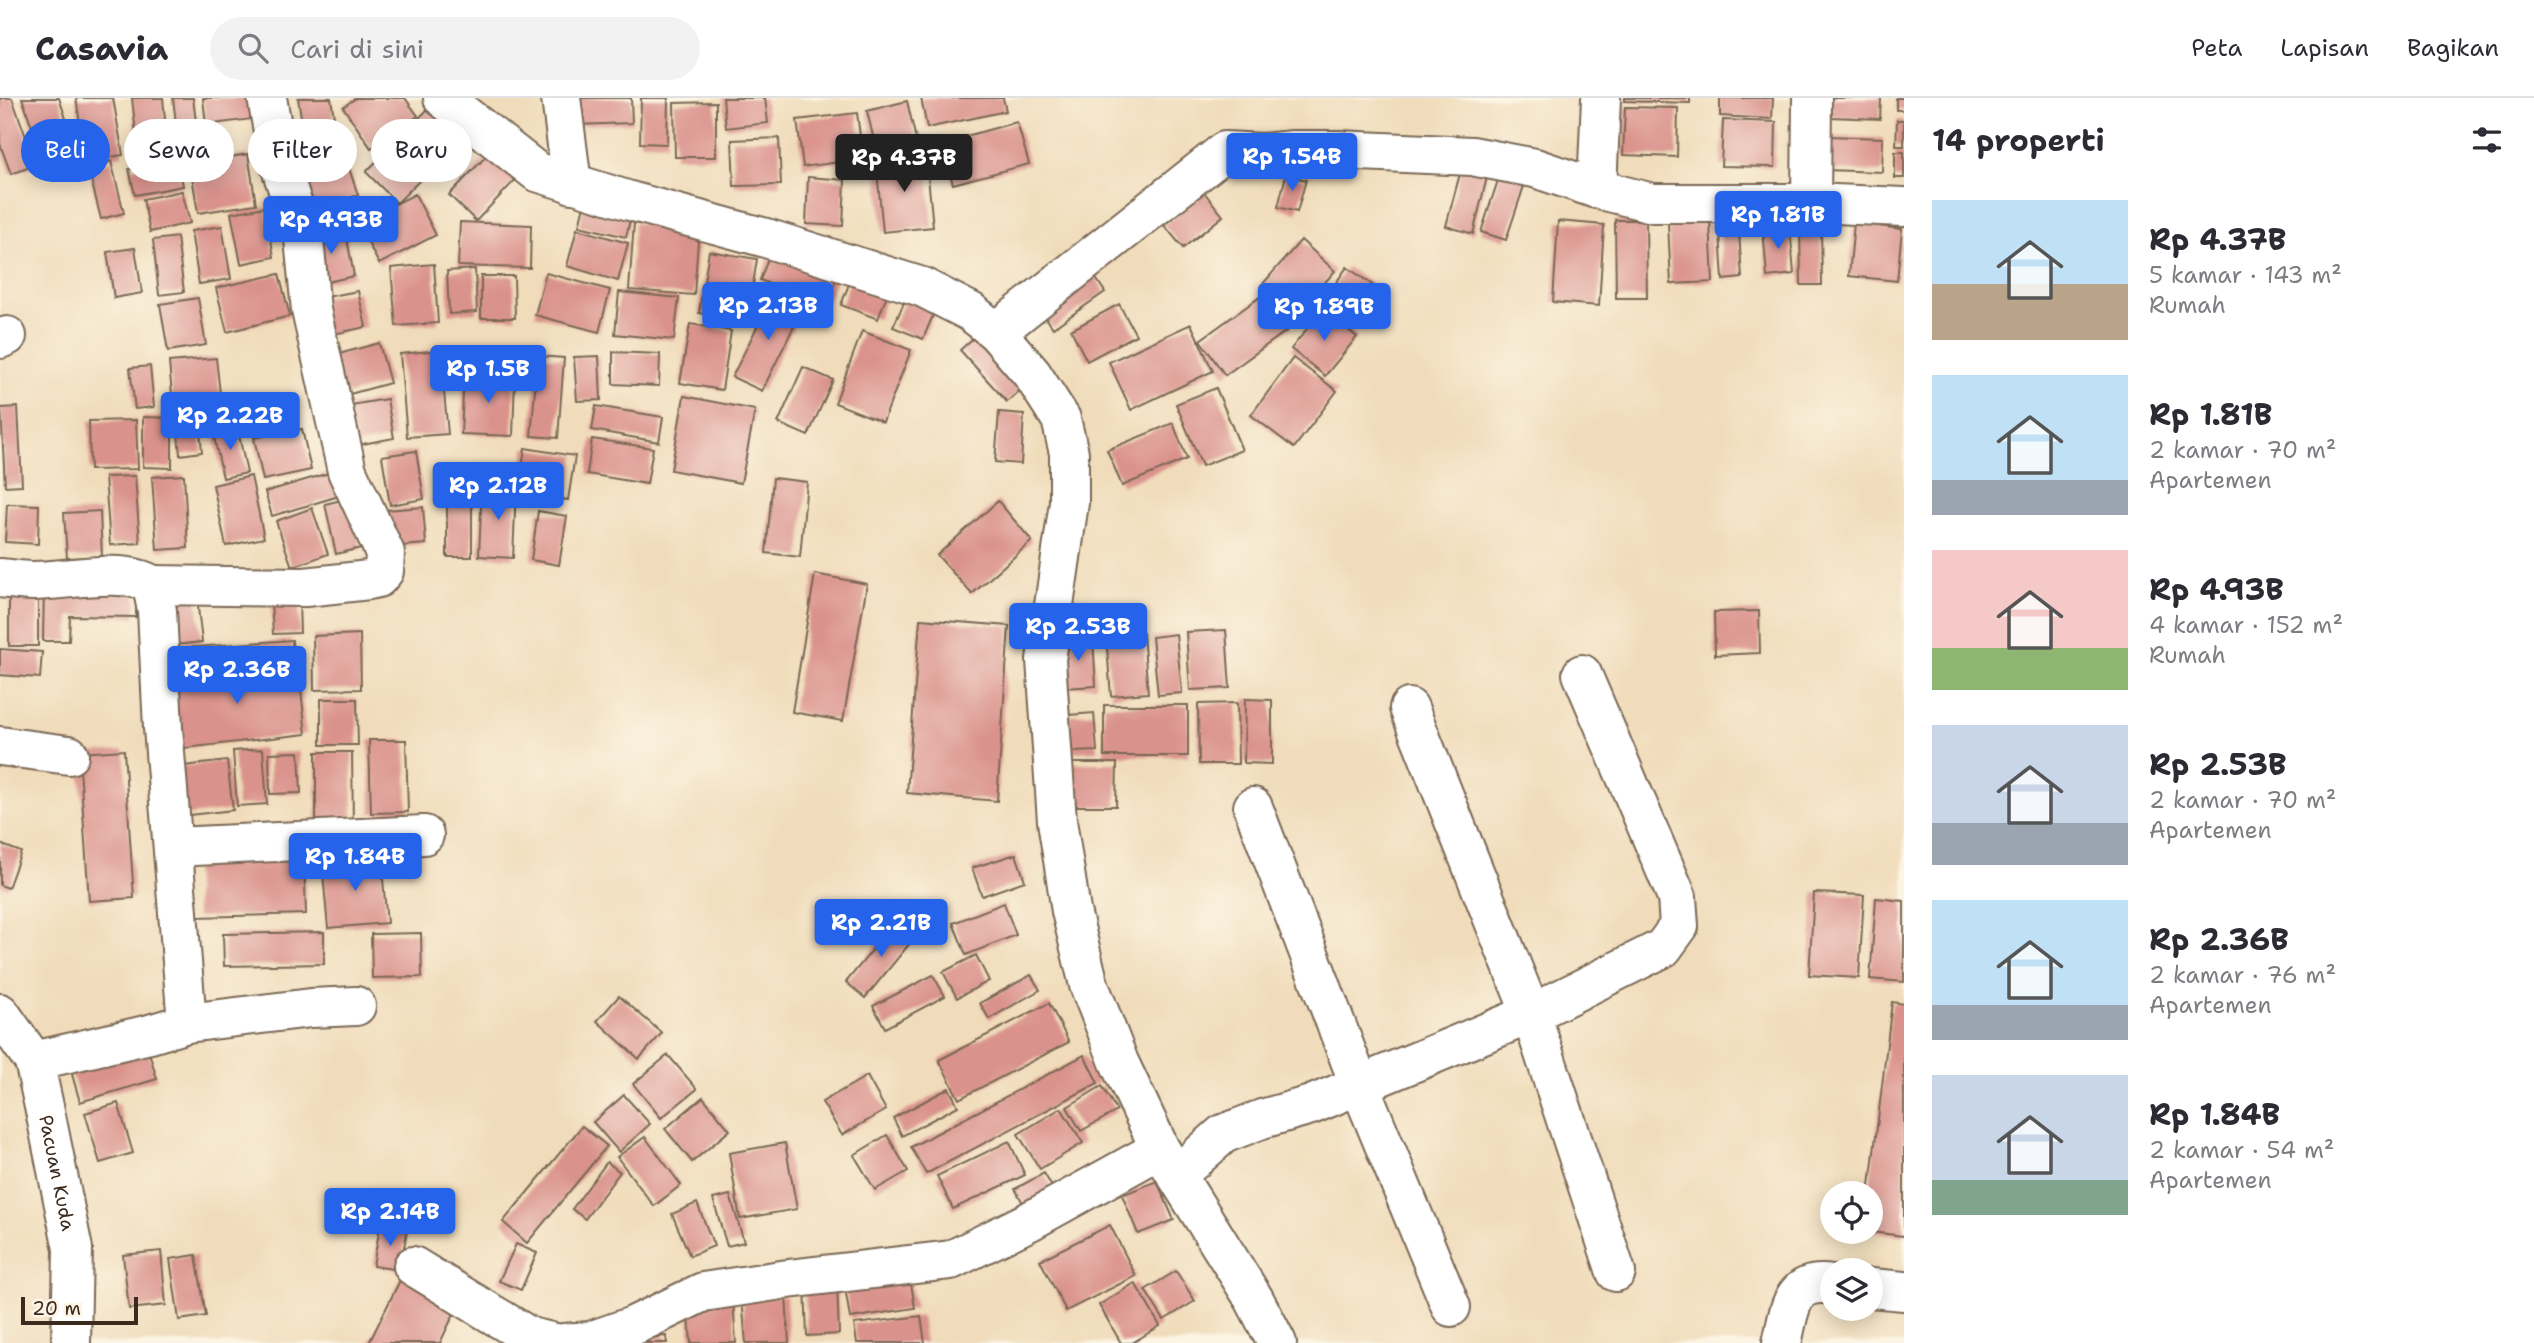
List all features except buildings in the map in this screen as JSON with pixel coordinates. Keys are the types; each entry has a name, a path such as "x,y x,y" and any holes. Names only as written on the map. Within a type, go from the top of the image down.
{"street":[{"path":"0,578 33,581 113,577 144,580 152,585 305,587 369,580 378,578 384,571 385,552 351,481 341,444 311,310 304,240 278,159 267,98"},
{"path":"443,98 537,172 766,238 922,287 971,312 996,332 1032,374 1061,419 1069,453 1069,503 1046,660 1058,821 1071,911 1089,985 1119,1062 1169,1162 1254,1299 1277,1343"},
{"path":"561,98 572,184"},
{"path":"1597,189 1601,98"},
{"path":"1811,203 1812,98"},
{"path":"996,332 1225,151 1262,153 1338,150 1472,156 1535,168 1597,189 1653,203 1811,203 1904,207"},
{"path":"152,585 157,611 163,728 187,1023"},
{"path":"565,1343 590,1340 633,1326 703,1292 837,1272 951,1260 1028,1222 1169,1162 1223,1134 1311,1105 1531,1014 1663,948 1679,926 1677,897 1582,674"},
{"path":"1409,708 1531,1014 1616,1272"},
{"path":"0,746 69,755"},
{"path":"1253,807 1359,1084 1451,1307"},
{"path":"173,847 424,835"},
{"path":"34,1061 187,1023 311,1008 356,1006"},
{"name":"Pacuan Kuda","path":"0,1013 34,1061 72,1249 71,1343"},
{"path":"413,1266 530,1336 555,1343"},
{"path":"1782,1343 1793,1298 1804,1288 1820,1283"},
{"path":"1883,1290 1904,1291"}]}
